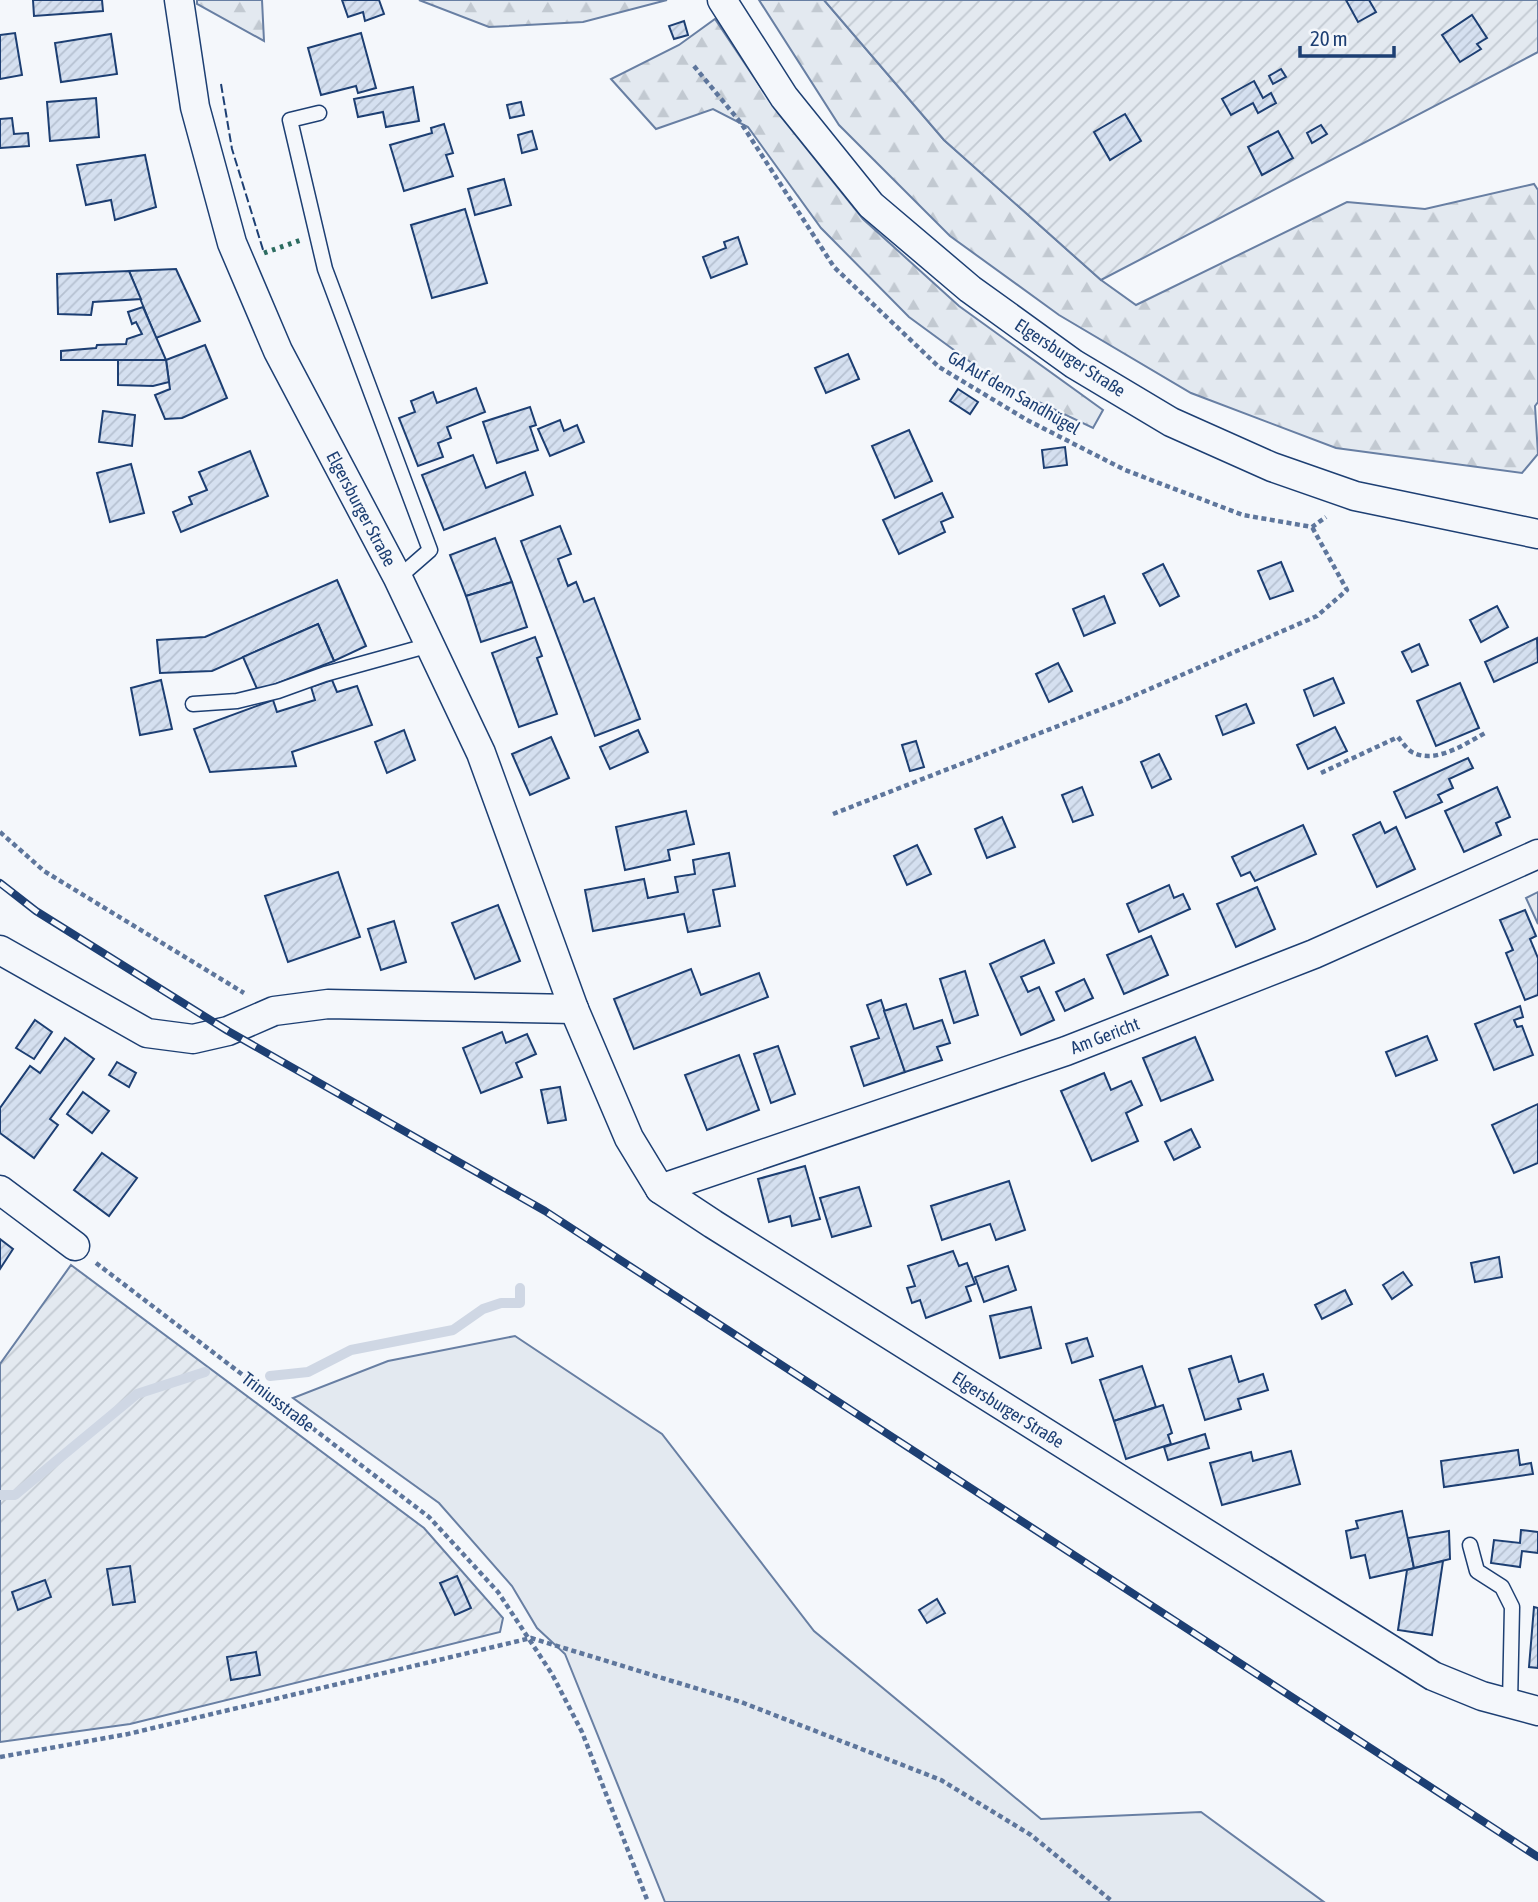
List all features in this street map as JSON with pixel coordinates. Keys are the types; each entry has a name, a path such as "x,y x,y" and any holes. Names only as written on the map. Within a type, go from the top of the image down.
{"street":[{"name":"Elgersburger Straße","path":"179,0 195,107 232,243 278,351 398,578 481,753 574,1009 629,1138 660,1189 1433,1676 1482,1696 1538,1711"},
{"name":"Elgersburger Straße","path":"722,0 784,97 871,205 970,289 1074,365 1171,422 1272,467 1355,496 1538,534"},
{"name":"Am Gericht","path":"660,1189 1104,1036 1314,954 1538,854"},
{"path":"0,950 147,1033 193,1039 228,1031 274,1011 328,1004 574,1009"},
{"path":"0,1190 75,1247"}],"lane":[{"path":"319,113 290,120 325,268 430,550 398,578"},
{"path":"193,704 237,701 278,691 326,674 430,645"},
{"path":"1470,1545 1477,1571 1502,1587 1512,1607 1510,1703"}],"path":[{"name":"GA Auf dem Sandhügel","path":"694,66 740,123 834,267 939,367 1027,420 1125,470 1243,515 1312,527"},
{"path":"833,814 1122,701 1317,616 1347,590 1312,527 1355,496"},
{"path":"1321,773 1398,737 1413,753 1431,755 1453,749 1487,732"},
{"path":"0,832 44,871 274,1011"},
{"name":"Triniusstraße","path":"75,1247 429,1517 498,1592 531,1638 582,1732 648,1902"},
{"path":"0,1757 128,1734 531,1638 741,1702 941,1780 1031,1835 1113,1902"}],"green space":[{"path":"197,0 262,0 264,41 197,4"},
{"path":"419,0 667,0 583,22 489,27"},
{"path":"759,0 824,0 944,140 1101,280 1136,305 1347,202 1425,209 1534,184 1538,190 1538,402 1535,406 1538,454 1522,473 1336,448 1191,393 1059,315 950,236 839,125"},
{"path":"824,0 1538,0 1538,52 1101,280 944,140"},
{"path":"715,19 778,113 863,219 959,306 1103,410 1093,428 999,383 909,317 821,228 748,127 713,109 656,129 611,79 679,45"},
{"path":"71,1265 424,1528 503,1618 500,1632 130,1724 0,1742 0,1364"},
{"path":"515,1336 662,1434 814,1631 1041,1819 1201,1812 1324,1902 665,1902 565,1654 537,1628 512,1586 439,1503 293,1398 388,1361"}],"shaded area":[{"path":"1538,892 1538,924 1526,898"}],"building":[{"path":"33,0 102,0 103,11 34,16"},
{"path":"342,0 379,0 384,14 365,21 363,12 348,17"},
{"path":"1346,0 1369,0 1376,12 1358,22"},
{"path":"1472,15 1487,38 1477,44 1481,49 1460,62 1442,35"},
{"path":"684,21 688,35 674,39 669,26"},
{"path":"15,33 22,75 0,79 0,35"},
{"path":"361,33 376,88 358,93 356,86 321,95 308,48"},
{"path":"111,34 117,74 61,82 55,43"},
{"path":"1281,69 1286,77 1273,84 1269,76"},
{"path":"1254,81 1263,98 1271,93 1276,103 1258,113 1253,103 1231,115 1222,99"},
{"path":"413,87 419,121 386,127 383,112 358,117 354,99"},
{"path":"96,98 99,137 50,141 47,102"},
{"path":"521,102 524,115 510,118 507,105"},
{"path":"1125,114 1141,141 1110,160 1094,132"},
{"path":"12,118 14,134 28,133 29,146 0,148 0,119"},
{"path":"444,124 453,153 446,155 453,176 404,191 390,145 432,133 431,128"},
{"path":"1321,125 1327,134 1312,143 1307,133"},
{"path":"532,131 537,149 522,153 518,135"},
{"path":"1278,131 1293,158 1262,175 1248,147"},
{"path":"145,155 156,207 115,220 111,200 86,205 77,165"},
{"path":"504,179 511,205 475,215 468,189"},
{"path":"465,209 487,283 432,298 411,225"},
{"path":"738,237 747,264 711,278 703,257 726,248 724,242"},
{"path":"176,269 200,321 156,338 129,271"},
{"path":"129,271 141,299 93,302 91,315 58,314 57,274"},
{"path":"143,307 166,360 61,360 61,351 96,348 97,345 126,344 127,339 142,334 136,322 132,324 128,312"},
{"path":"205,345 227,398 182,418 165,419 155,395 170,389 166,360"},
{"path":"848,354 859,379 826,393 815,368"},
{"path":"118,360 166,360 169,382 153,386 118,385"},
{"path":"476,388 485,412 447,427 451,438 438,443 443,457 418,466 399,418 415,412 411,401 433,392 437,403"},
{"path":"958,389 978,402 970,414 950,401"},
{"path":"530,407 536,425 530,427 538,450 497,463 483,422"},
{"path":"103,411 135,415 132,446 99,442"},
{"path":"560,420 564,431 577,425 584,442 550,456 538,429"},
{"path":"909,430 932,481 895,498 872,446"},
{"path":"1065,447 1067,465 1044,468 1042,450"},
{"path":"250,451 268,496 181,532 173,512 192,504 189,497 207,490 199,472"},
{"path":"473,455 486,488 525,472 533,495 444,530 422,475"},
{"path":"131,464 144,513 110,522 97,473"},
{"path":"942,493 953,517 941,522 945,532 899,554 883,520"},
{"path":"560,526 571,554 558,559 568,586 576,582 584,602 594,598 640,719 595,736 521,541"},
{"path":"495,538 512,582 466,596 450,555"},
{"path":"1281,562 1293,591 1270,599 1258,571"},
{"path":"1163,564 1179,596 1160,606 1143,574"},
{"path":"337,580 366,646 334,661 318,624 212,671 160,673 157,640 205,637"},
{"path":"512,582 527,627 481,642 466,596"},
{"path":"1104,596 1115,623 1084,636 1073,609"},
{"path":"1497,606 1508,627 1481,642 1470,620"},
{"path":"318,624 334,661 258,691 243,657"},
{"path":"535,637 542,656 537,658 557,714 519,727 492,653"},
{"path":"1537,638 1538,662 1494,682 1485,662"},
{"path":"1419,644 1428,665 1412,672 1402,652"},
{"path":"1058,663 1072,691 1049,702 1036,674"},
{"path":"1333,678 1344,703 1314,716 1304,690"},
{"path":"161,680 172,729 140,735 131,688"},
{"path":"332,680 337,692 357,686 372,725 292,752 296,766 210,772 194,729 273,700 277,712 315,700 311,687"},
{"path":"1460,683 1479,728 1436,746 1417,701"},
{"path":"1246,704 1254,723 1223,735 1216,716"},
{"path":"1335,727 1347,751 1308,769 1297,745"},
{"path":"404,730 415,760 387,773 375,742"},
{"path":"638,730 648,752 610,769 600,747"},
{"path":"551,737 569,778 530,795 512,754"},
{"path":"916,741 924,767 910,771 902,745"},
{"path":"1159,754 1171,779 1152,788 1141,762"},
{"path":"1468,758 1473,768 1449,779 1453,788 1438,795 1442,802 1406,818 1394,792"},
{"path":"1082,787 1093,815 1073,822 1062,795"},
{"path":"1497,787 1510,817 1496,823 1501,835 1464,852 1445,811"},
{"path":"686,811 694,844 668,850 670,860 625,870 616,827"},
{"path":"1002,817 1015,847 987,858 975,829"},
{"path":"1380,822 1385,833 1396,827 1415,869 1377,887 1353,835"},
{"path":"1303,825 1316,854 1255,881 1250,872 1241,876 1232,857"},
{"path":"917,845 931,874 907,885 894,856"},
{"path":"729,853 735,886 713,890 720,926 688,932 684,914 593,931 585,890 644,879 648,898 678,892 675,877 695,874 693,860"},
{"path":"338,872 360,937 288,962 265,896"},
{"path":"1169,885 1174,898 1183,894 1190,909 1139,932 1127,904"},
{"path":"1257,887 1275,929 1236,947 1217,904"},
{"path":"498,905 520,961 475,979 452,923"},
{"path":"1525,910 1536,936 1530,939 1538,958 1538,995 1525,1000 1506,953 1513,950 1500,920"},
{"path":"394,921 406,962 381,970 368,929"},
{"path":"1151,936 1168,975 1124,994 1107,955"},
{"path":"1044,940 1054,963 1021,977 1028,992 1039,987 1054,1020 1021,1035 990,964"},
{"path":"691,969 701,995 759,973 768,997 634,1049 614,999"},
{"path":"965,971 978,1015 954,1023 940,979"},
{"path":"1084,979 1093,998 1065,1011 1056,992"},
{"path":"881,1000 905,1072 864,1086 851,1047 879,1038 867,1005"},
{"path":"906,1004 914,1029 942,1020 950,1043 937,1047 942,1060 905,1072 884,1011"},
{"path":"1520,1006 1523,1017 1514,1020 1517,1027 1522,1026 1533,1055 1494,1070 1475,1024"},
{"path":"35,1020 52,1032 34,1059 16,1048"},
{"path":"502,1032 506,1043 527,1034 536,1054 516,1063 522,1077 481,1093 463,1048"},
{"path":"1427,1036 1437,1060 1396,1076 1386,1052"},
{"path":"1195,1037 1213,1080 1161,1101 1143,1058"},
{"path":"65,1038 94,1059 50,1119 58,1125 34,1158 0,1133 0,1108 30,1066 40,1073"},
{"path":"778,1046 795,1094 771,1103 754,1054"},
{"path":"739,1055 759,1110 707,1130 685,1075"},
{"path":"117,1062 136,1073 129,1087 109,1075"},
{"path":"1104,1073 1111,1090 1131,1081 1142,1105 1126,1113 1138,1141 1092,1161 1061,1091"},
{"path":"560,1087 566,1120 548,1123 541,1090"},
{"path":"83,1092 109,1111 92,1133 67,1114"},
{"path":"1538,1104 1538,1163 1514,1173 1492,1125"},
{"path":"1191,1129 1200,1147 1174,1160 1165,1142"},
{"path":"102,1153 137,1178 109,1216 74,1190"},
{"path":"805,1166 820,1219 792,1226 790,1216 769,1222 758,1179"},
{"path":"1009,1181 1025,1230 996,1240 990,1224 942,1240 931,1206"},
{"path":"859,1187 871,1226 832,1237 820,1198"},
{"path":"0,1239 13,1249 0,1269"},
{"path":"953,1251 959,1266 967,1263 975,1284 966,1287 971,1301 926,1318 920,1300 912,1303 907,1288 915,1286 908,1266"},
{"path":"1499,1257 1502,1277 1475,1282 1471,1263"},
{"path":"1008,1266 1016,1290 984,1302 975,1277"},
{"path":"1403,1272 1412,1285 1392,1299 1383,1285"},
{"path":"1345,1290 1352,1304 1322,1319 1315,1305"},
{"path":"1031,1307 1041,1348 1000,1358 990,1316"},
{"path":"1087,1338 1093,1356 1072,1363 1066,1344"},
{"path":"1231,1356 1239,1382 1263,1374 1268,1390 1238,1399 1241,1409 1205,1420 1189,1369"},
{"path":"1142,1366 1156,1407 1114,1421 1100,1380"},
{"path":"1163,1405 1172,1433 1168,1435 1171,1444 1126,1459 1114,1421"},
{"path":"1205,1434 1209,1448 1168,1460 1164,1447"},
{"path":"1518,1450 1520,1465 1531,1463 1533,1474 1444,1487 1441,1461"},
{"path":"1291,1451 1300,1484 1222,1505 1210,1463 1251,1452 1253,1461"},
{"path":"1402,1511 1414,1568 1370,1578 1365,1555 1351,1558 1346,1531 1358,1528 1356,1521"},
{"path":"1521,1530 1538,1532 1538,1553 1522,1551 1520,1567 1491,1563 1494,1540 1520,1543"},
{"path":"1449,1531 1450,1559 1414,1568 1408,1538"},
{"path":"1443,1561 1432,1635 1398,1630 1407,1570"},
{"path":"130,1566 135,1602 113,1605 107,1569"},
{"path":"457,1576 471,1608 455,1615 440,1583"},
{"path":"45,1580 51,1597 18,1610 12,1592"},
{"path":"937,1599 945,1613 927,1623 919,1610"},
{"path":"1534,1607 1538,1608 1538,1668 1529,1667"},
{"path":"256,1652 260,1675 231,1680 227,1657"}],"waterway":[{"path":"270,1376 308,1372 351,1350 453,1330 483,1309 501,1303 520,1303 520,1288"},
{"path":"0,1495 15,1495 137,1394 205,1372"}],"railway":[{"path":"0,883 36,911 228,1031 545,1211 1538,1857"}],"hedge":[{"path":"264,253 301,240"}],"fence":[{"path":"221,84 232,149 264,253"}]}
